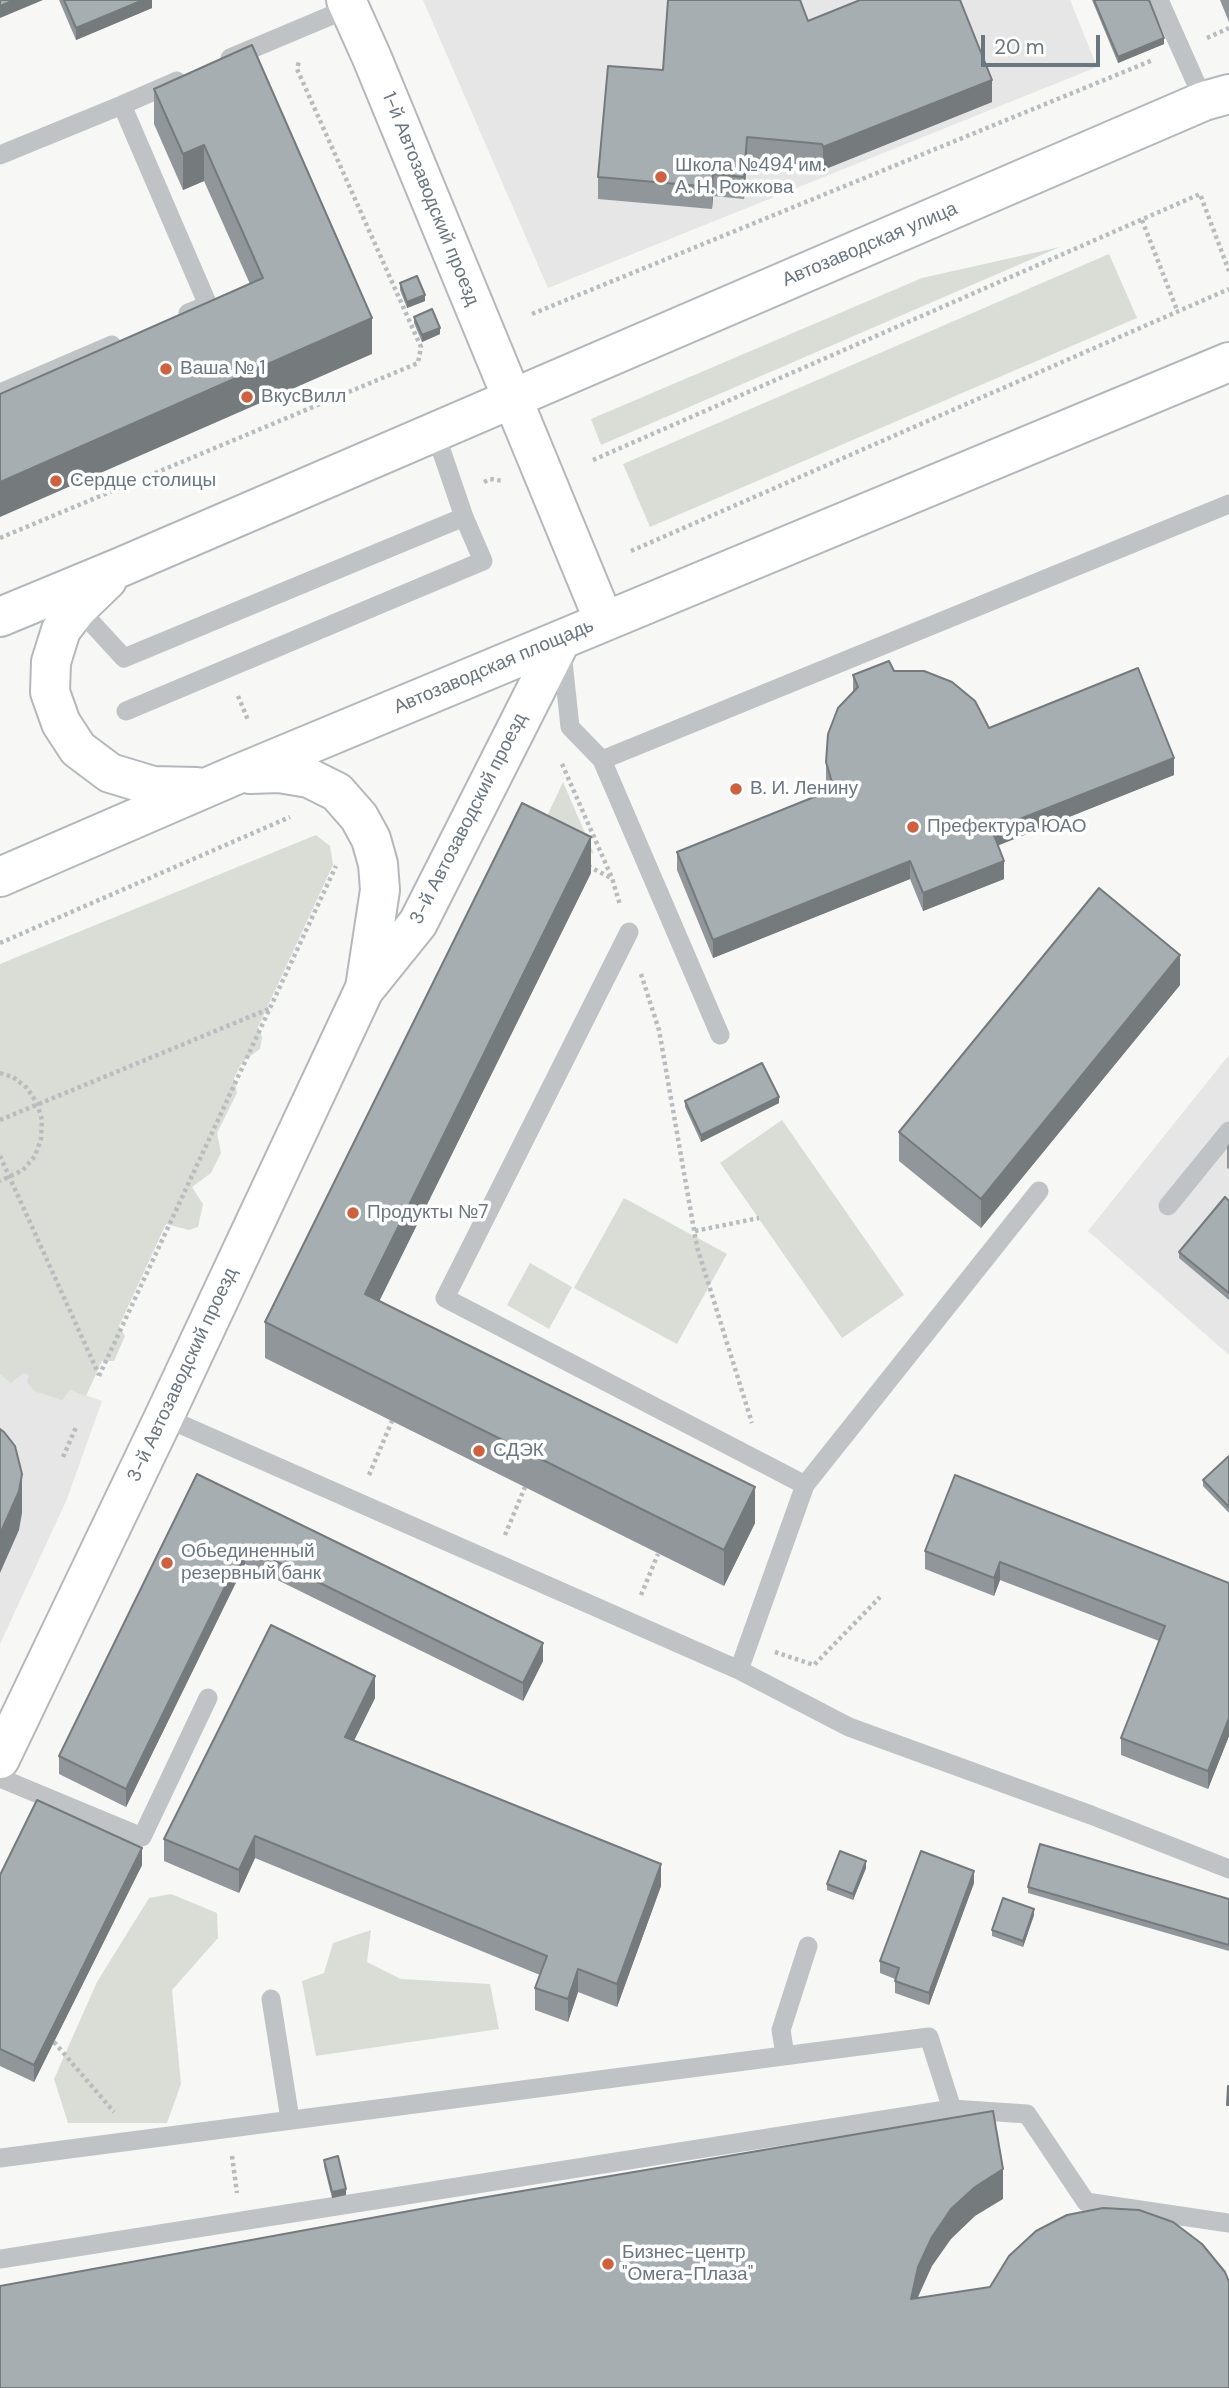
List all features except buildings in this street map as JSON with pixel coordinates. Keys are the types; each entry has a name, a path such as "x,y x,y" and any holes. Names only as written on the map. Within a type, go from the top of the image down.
{"main road":[{"name":"1-й Автозаводский проезд","path":"347,4 372,58 511,399"},
{"name":"Автозаводская улица","path":"511,399 1221,95"},
{"path":"604,621 1229,362"},
{"path":"0,617 511,399"},
{"name":"Автозаводская площадь","path":"0,877 604,621 511,399"},
{"name":"3-й Автозаводский проезд","path":"121,567 78,608 61,629 51,662 50,692 61,723 78,749 110,772 153,786 279,774 309,778 337,792 359,817 371,839 378,863 380,890 364,990"},
{"name":"3-й Автозаводский проезд","path":"0,1759 364,990 418,923 561,640"}],"lane":[{"path":"1159,0 1179,50 1221,95"},
{"path":"0,155 307,25 347,4"},
{"path":"122,105 208,305 171,320"},
{"path":"0,393 135,336"},
{"path":"126,711 483,561 464,517 435,432"},
{"path":"602,760 1229,505"},
{"path":"78,608 124,658 464,517"},
{"path":"561,640 570,727 602,760 720,1035"},
{"path":"629,932 445,1298 805,1485"},
{"path":"1168,1206 1229,1131"},
{"path":"738,1670 805,1485 1039,1191"},
{"path":"164,1417 738,1670 849,1727 1091,1815 1229,1869"},
{"path":"0,1778 142,1837 208,1698"},
{"path":"785,2055 780,2030 808,1946"},
{"path":"271,1999 290,2119"},
{"path":"0,2158 929,2037 952,2109"},
{"path":"0,2259 952,2109 1027,2114 1086,2202 1229,2223"}],"path":[{"path":"0,538 418,363 421,348 297,69 307,25"},
{"path":"532,314 1229,29"},
{"path":"593,460 1200,194 1229,271"},
{"path":"1141,219 1177,310"},
{"path":"631,551 1229,289"},
{"path":"562,763 612,878 659,1030 697,1247 765,1464"},
{"path":"0,943 298,814"},
{"path":"0,1156 99,1376 340,857"},
{"path":"576,860 612,878"},
{"path":"0,1120 271,1007"},
{"path":"0,1073 13,1077 27,1088 37,1103 42,1120 41,1139 35,1156 23,1170 0,1181"},
{"path":"695,1231 759,1218"},
{"path":"357,1502 392,1421"},
{"path":"63,1457 77,1425"},
{"path":"494,1562 525,1487"},
{"path":"630,1622 658,1553"},
{"path":"748,1643 814,1665 880,1597"},
{"path":"54,2042 137,2140"}],"shaded area":[{"name":"Школа №494 им. А. Н. Рожкова","path":"423,0 1070,0 1097,67 548,288"},
{"path":"1060,247 601,445 591,419 922,278"},
{"path":"1109,254 1137,318 650,527 623,464"},
{"path":"563,782 594,854 541,829"},
{"path":"316,835 330,846 333,865 258,1027 262,1037 260,1049 242,1062 234,1078 237,1093 217,1133 221,1153 211,1173 192,1187 203,1204 198,1227 189,1230 166,1224 119,1326 125,1336 114,1361 102,1361 86,1396 70,1390 62,1400 34,1391 27,1382 29,1375 23,1373 11,1383 0,1374 0,964"},
{"path":"1229,1055 1229,1355 1088,1231"},
{"path":"782,1120 904,1295 842,1338 720,1163"},
{"path":"624,1198 727,1254 677,1344 574,1288"},
{"path":"530,1263 572,1287 549,1329 507,1305"},
{"path":"0,1364 102,1401 67,1499 0,1644"},
{"path":"171,1894 217,1913 218,1938 172,1990 181,2084 167,2123 68,2123 54,2079 97,1982 149,1898"},
{"path":"371,1930 367,1962 401,1979 490,1984 499,2029 316,2056 302,1981 324,1973 333,1943"}],"place":[{"name":"Школа №494 им. А. Н. Рожкова","path":"661,177"},
{"name":"Ваша № 1","path":"166,369"},
{"name":"ВкусВилл","path":"247,397"},
{"name":"Сердце столицы","path":"56,481"},
{"name":"В. И. Ленину","path":"736,789"},
{"name":"Префектура ЮАО","path":"913,827"},
{"name":"Продукты №7","path":"353,1213"},
{"name":"СДЭК","path":"479,1451"},
{"name":"Обьединенный резервный банк","path":"167,1563"},
{"name":"Бизнес-центр \"Омега-Плаза\"","path":"608,2264"}]}
